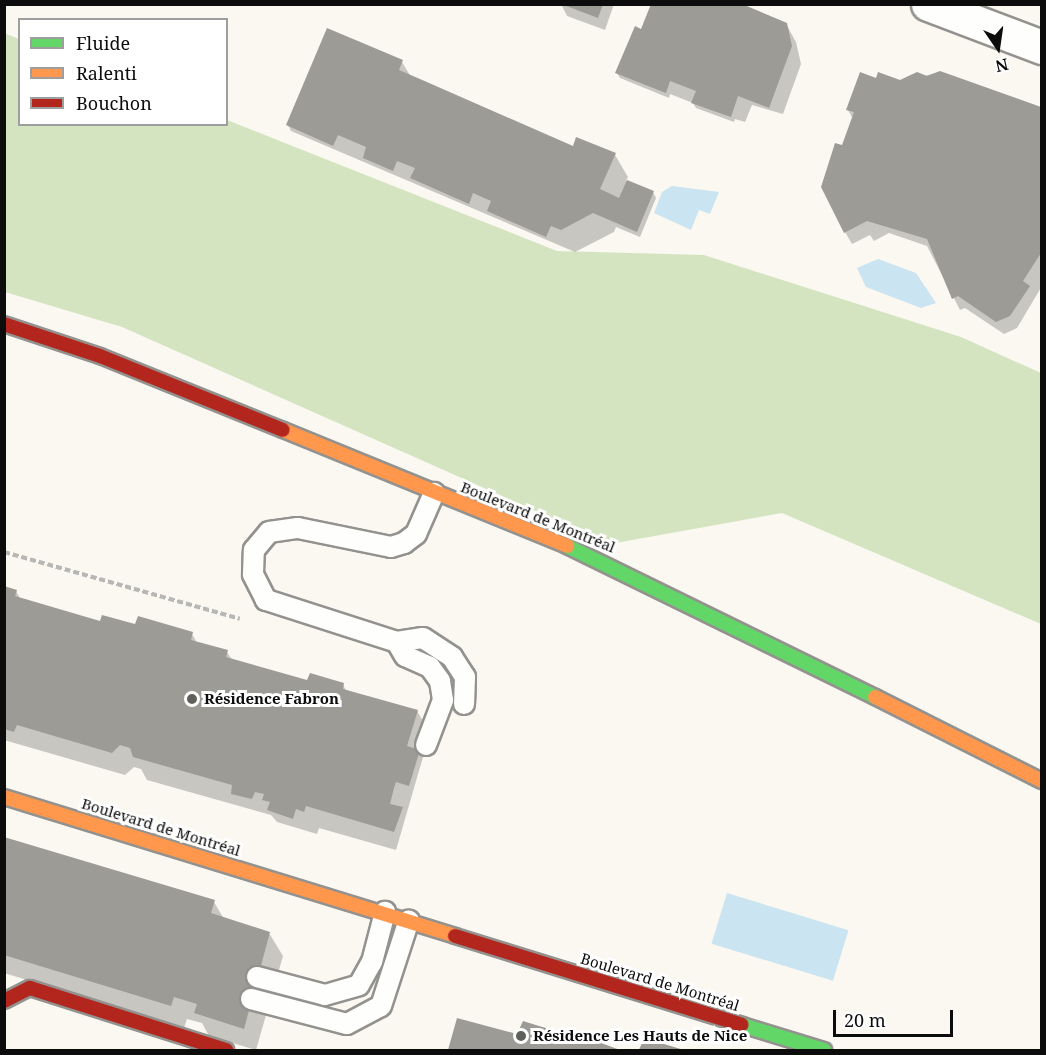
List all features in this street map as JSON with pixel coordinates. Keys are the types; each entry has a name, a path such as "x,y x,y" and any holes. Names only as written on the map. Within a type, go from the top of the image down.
{"street":[{"path":"928,4 1041,47"},
{"name":"Boulevard de Montréal","path":"4,324 100,356 595,557 1041,781"},
{"name":"Boulevard de Montréal","path":"4,797 385,912 824,1050"},
{"path":"4,1001 30,988 226,1050"}],"lane":[{"path":"434,493 416,534 391,547 298,528 269,532 254,550 253,574 266,600 398,642 423,638 452,657 465,677 465,704"},
{"path":"398,642 405,656 430,667 440,681 443,700 426,745"},
{"path":"257,977 325,995 358,985 372,962 385,912"},
{"path":"251,999 347,1024 381,1006 409,920"}],"path":[{"path":"4,552 243,620"}],"green space":[{"path":"4,33 18,39 18,126 228,126 228,120 557,251 704,255 961,337 1041,373 1041,624 782,513 610,544 122,327 5,292"}],"water":[{"path":"672,186 719,192 710,214 699,210 691,230 654,213 662,192"},
{"path":"878,259 916,273 936,303 921,308 866,287 857,268"},
{"path":"727,893 848,930 833,981 712,944"}],"building":[{"path":"561,4 603,4 598,18"},
{"path":"651,4 742,4 787,23 792,46 769,108 738,96 731,117 691,103 696,91 670,81 666,93 615,73 635,26 641,29"},
{"path":"327,28 403,60 399,70 573,146 576,137 616,153 600,189 619,198 627,180 654,191 637,232 593,213 561,230 551,226 546,237 487,211 491,201 473,193 469,204 410,178 415,168 397,161 393,171 363,158 366,147 338,135 333,146 286,125"},
{"path":"940,71 1041,107 1041,253 1023,281 1030,286 1010,316 996,322 958,296 952,299 927,239 867,221 844,233 821,187 835,143 842,145 854,112 846,110 860,72 876,78 878,72 900,80 917,72 927,76"},
{"name":"Résidence Fabron","path":"4,586 17,590 15,596 100,621 102,615 135,624 138,616 193,632 191,640 228,650 226,657 307,680 310,673 344,683 343,689 418,710 407,746 420,750 409,786 396,782 394,788 390,804 403,807 394,832 306,806 304,812 296,809 293,819 267,810 270,802 262,800 264,794 255,792 252,799 231,794 232,785 133,757 130,748 120,745 112,753 17,725 14,732 4,729"},
{"path":"4,837 215,900 211,913 270,932 244,1029 194,1013 197,1004 174,997 171,1006 4,955"},
{"name":"Résidence Les Hauts de Nice","path":"457,1018 517,1034 523,1021 565,1034 566,1030 620,1050 448,1050"},
{"name":"Résidence Les Hauts de Nice","path":"644,1038 684,1050 639,1050"}],"traffic: fast":[{"path":"567,546 875,697"},
{"path":"742,1025 824,1050"}],"traffic: slow":[{"path":"283,430 567,546"},
{"path":"875,697 1042,781"},
{"path":"4,797 455,936"}],"traffic: jam":[{"path":"4,324 100,356 283,430"},
{"path":"455,936 742,1025"},
{"path":"4,1001 30,988 226,1050"}],"place":[{"name":"Résidence Fabron","path":"192,699"},
{"name":"Résidence Les Hauts de Nice","path":"521,1036"}]}
